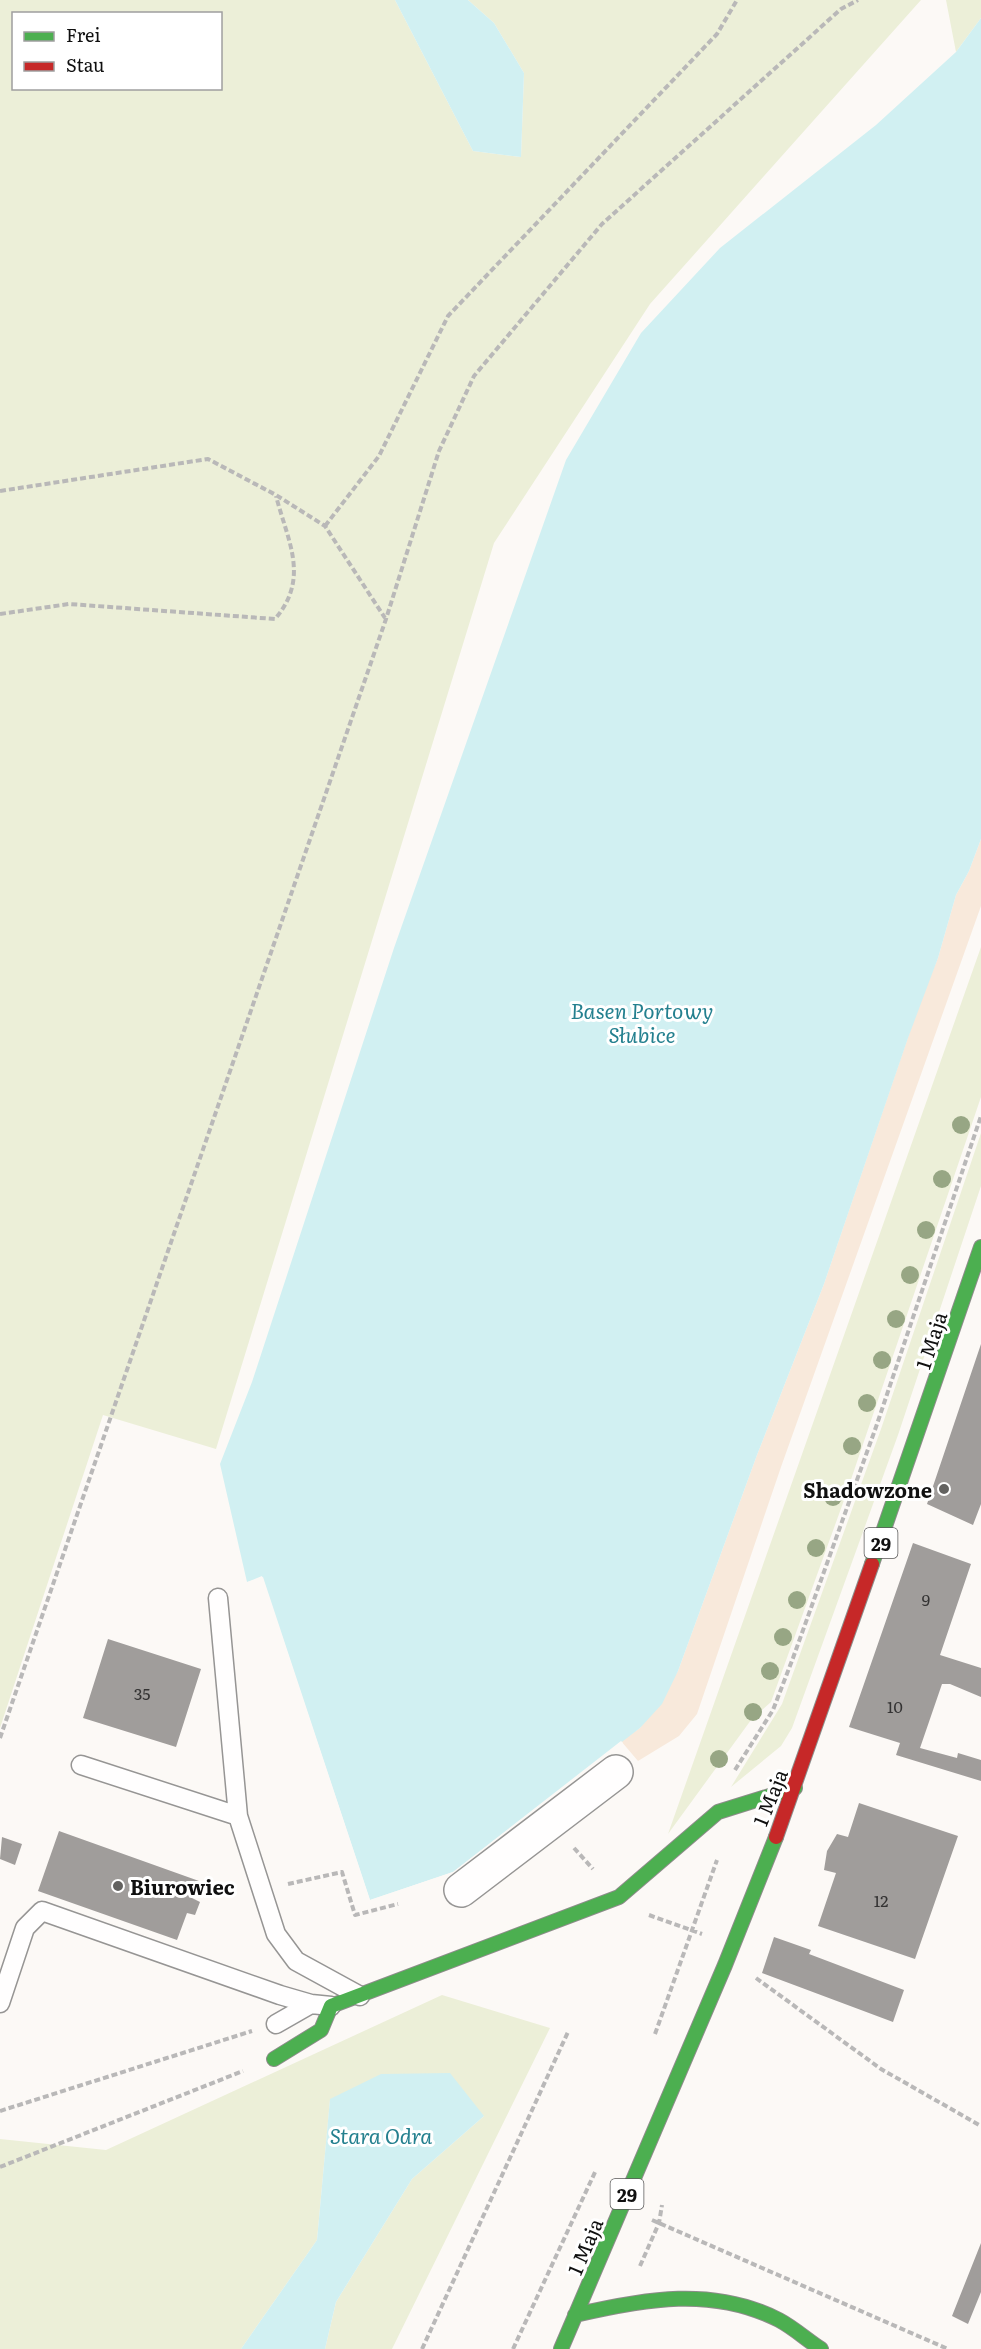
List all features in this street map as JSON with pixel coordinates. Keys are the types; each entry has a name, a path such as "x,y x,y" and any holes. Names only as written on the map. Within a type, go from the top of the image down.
{"main road":[{"name":"1 Maja","path":"561,2349 725,1965 795,1788 980,1252"},
{"path":"274,2059 321,2030 331,2006 619,1897 718,1812 795,1788"},
{"path":"575,2315 658,2298 706,2296 750,2308 780,2321 821,2349"}],"street":[{"path":"461,1890 558,1830 616,1772"}],"lane":[{"path":"218,1598 238,1816 276,1934 296,1961 360,1995"},
{"path":"81,1765 238,1816"},
{"path":"0,2003 25,1928 42,1911 311,2004 331,2006"},
{"path":"276,2024 311,2004"}],"path":[{"path":"325,526 379,456 448,316 717,34 737,0"},
{"path":"0,1738 386,619 439,452 474,376 602,224 841,9 858,0"},
{"path":"0,491 208,459 276,495 325,526 386,619"},
{"path":"0,614 69,604 275,618 289,603 296,571 276,495"},
{"path":"652,2042 720,1853 718,1812 725,1785 773,1710 793,1658 880,1416 981,1116"},
{"path":"558,1830 619,1897"},
{"path":"304,1881 342,1872 356,1915 398,1904"},
{"path":"725,1965 765,1985 881,2069 981,2126"},
{"path":"0,2111 276,2024"},
{"path":"422,2349 568,2032"},
{"path":"0,2167 274,2059"},
{"path":"513,2349 601,2160"},
{"path":"622,2207 948,2349"}],"green space":[{"path":"0,0 395,0 473,151 521,157 524,73 494,23 468,0 921,0 650,304 494,543 216,1449 103,1415 0,1728"},
{"path":"946,0 981,0 981,18 956,52"},
{"path":"981,947 981,1097 843,1503 771,1702 751,1720 668,1834"},
{"path":"981,1133 981,1186 898,1435 792,1728 781,1746 731,1787 782,1704 881,1429"},
{"path":"442,1995 550,2028 392,2349 325,2349 336,2302 412,2179 484,2116 330,2100 317,2240 241,2349 0,2349 0,2139 106,2150"}],"sand":[{"path":"981,839 981,906 781,1467 697,1714 679,1736 638,1761 621,1741 640,1728 678,1671 757,1455 824,1284 921,999 938,958 956,895 969,871"}],"water":[{"path":"395,0 468,0 494,23 524,73 521,157 473,151"},
{"name":"Basen Portowy Słubice","path":"981,18 981,839 969,871 956,895 938,958 908,1038 824,1284 757,1455 678,1671 662,1704 640,1728 453,1872 370,1900 263,1577 247,1582 220,1464 252,1382 394,948 566,460 641,333 720,248 876,125 956,52"},
{"name":"Stara Odra","path":"450,2073 484,2116 412,2179 336,2302 325,2349 241,2349 317,2240 330,2099 381,2074"}],"pier":[{"path":"262,1576 370,1900 453,1872 621,1741 623,1743 455,1875 369,1903 261,1580 248,1585 245,1583"}],"building":[{"path":"981,1344 981,1504 973,1525 927,1504"},
{"path":"913,1543 971,1564 940,1655 981,1668 981,1697 950,1684 942,1684 920,1748 957,1758 958,1753 981,1760 981,1781 896,1755 900,1743 849,1727"},
{"path":"108,1639 201,1669 176,1747 83,1718"},
{"path":"859,1803 958,1836 915,1959 818,1926 836,1873 824,1870 827,1851 837,1834 848,1837"},
{"name":"Biurowiec","path":"59,1831 199,1881 192,1898 200,1902 195,1915 187,1913 177,1940 38,1891"},
{"path":"2,1837 22,1844 15,1865 0,1859"},
{"path":"774,1937 811,1950 809,1954 904,1990 893,2022 762,1973"},
{"path":"981,2243 981,2292 968,2324 952,2316"}],"traffic: fast":[{"path":"872,1564 981,1247"},
{"path":"274,2059 321,2030 331,2006 619,1897 718,1812 795,1788"},
{"path":"561,2349 725,1965 776,1837"},
{"path":"575,2315 627,2304 704,2299 754,2309 779,2320 821,2349"}],"traffic: jam":[{"path":"776,1837 872,1564"}],"place":[{"name":"Shadowzone","path":"944,1489"},
{"name":"Biurowiec","path":"118,1886"}]}
